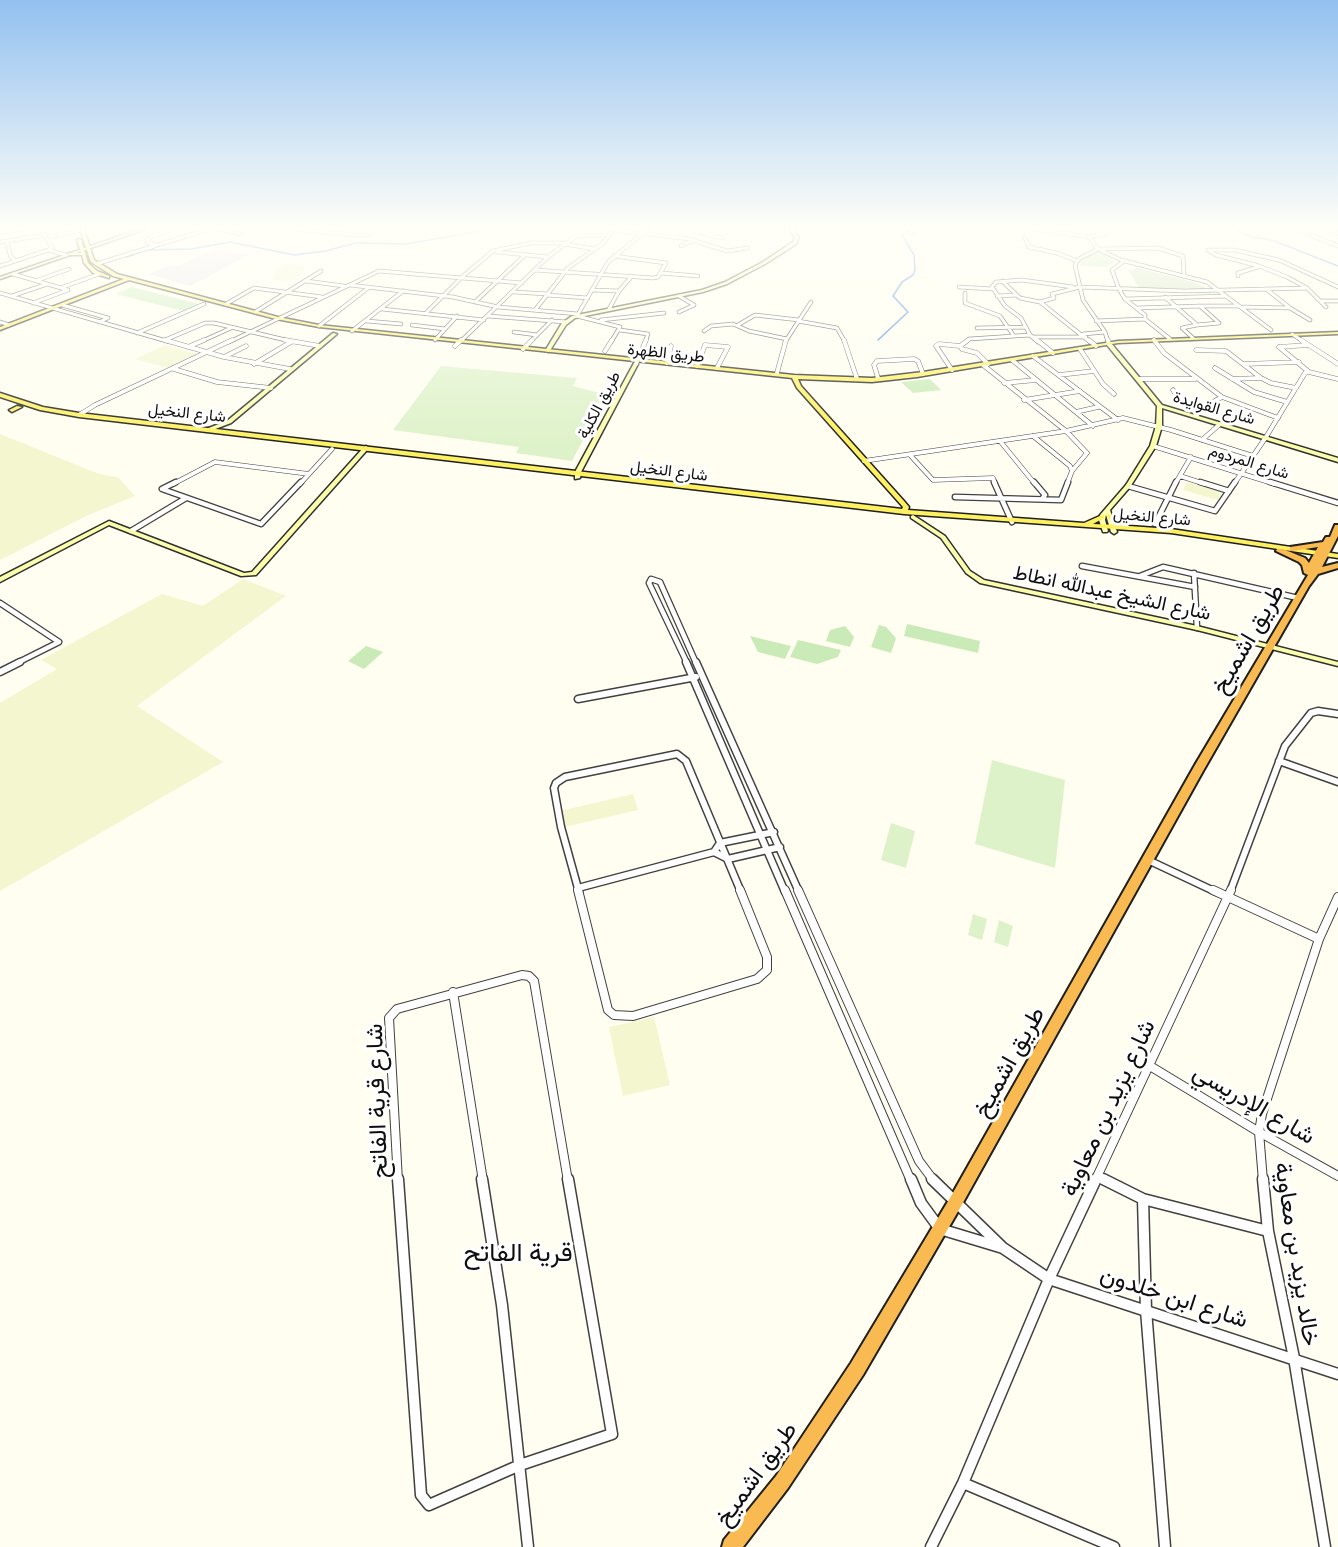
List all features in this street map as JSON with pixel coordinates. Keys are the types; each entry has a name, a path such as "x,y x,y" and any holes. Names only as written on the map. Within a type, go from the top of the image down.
{"highway":[{"name":"طريق اشميخ","path":"731,1547 782,1482 857,1369 955,1203 1321,555 1332,543 1338,526"},
{"path":"1293,549 1332,543"},
{"path":"1280,551 1306,564 1307,582 1338,565"}],"main road":[{"path":"0,329 70,301"},
{"name":"طريق الظهرة","path":"193,301 270,321 335,334 547,351 779,375"},
{"name":"طريق الظهرة","path":"215,301 319,326 457,344 779,375 860,380 901,378 1118,342 1338,333"},
{"path":"547,351 566,322 578,315 651,301"},
{"path":"208,429 229,422 271,388 290,369 335,334"},
{"name":"شارع القوايدة","path":"1109,344 1160,406 1338,460"},
{"name":"طريق الكلية","path":"581,470 638,362"},
{"name":"طريق الظهرة","path":"860,380 923,374"},
{"path":"779,375 796,384"},
{"path":"791,376 796,384"},
{"name":"شارع الشيخ عبدالله انطاط","path":"791,376 888,488 903,510"},
{"path":"804,390 808,383 819,378"},
{"name":"شارع الشيخ عبدالله انطاط","path":"796,384 804,390"},
{"name":"شارع النخيل","path":"0,395 74,416 179,428 208,429 364,450 566,472 581,470 594,476 903,510"},
{"name":"شارع النخيل","path":"0,400 19,407 74,416 332,449 581,470 927,514 1081,526 1321,555"},
{"path":"1081,526 1106,514 1128,486 1153,446 1159,426 1160,406"},
{"path":"12,410 19,407"},
{"path":"61,422 74,416"},
{"path":"229,422 227,428 230,432"},
{"path":"0,580 103,524 111,524 131,531 243,575 254,574 364,450"},
{"name":"شارع الشيخ عبدالله انطاط","path":"888,488 898,507 943,537 971,575 982,582 1197,628 1338,664"},
{"path":"875,508 887,504 892,496"},
{"path":"1106,514 1118,523 1131,528"},
{"path":"1106,514 1108,529"},
{"name":"شارع النخيل","path":"913,517 993,525 1131,528 1188,533 1338,558"}],"street":[{"path":"26,301 224,357 290,369"},
{"path":"33,303 38,301"},
{"path":"226,304 231,301"},
{"path":"255,312 271,301"},
{"path":"74,416 313,301"},
{"path":"319,326 350,301"},
{"path":"352,331 391,301"},
{"path":"426,313 437,301"},
{"path":"471,301 498,307 578,315 619,327 620,330 648,334 638,362"},
{"path":"457,344 504,301"},
{"path":"535,310 542,301"},
{"path":"578,315 586,301"},
{"path":"609,309 613,301"},
{"path":"679,312 694,305 688,301"},
{"path":"965,301 1000,316 1010,327 1014,336"},
{"path":"1001,301 1021,318 1031,336 1053,353"},
{"path":"1036,301 1096,345"},
{"path":"1084,301 1106,334 1118,342"},
{"path":"1128,301 1145,315 1144,319"},
{"path":"1170,301 1197,325"},
{"path":"1233,301 1271,330"},
{"path":"1281,301 1310,320"},
{"path":"1321,301 1326,307"},
{"path":"779,375 781,351 810,302"},
{"path":"62,304 108,318 99,322"},
{"path":"137,333 204,304"},
{"path":"1194,338 1182,328 1219,323 1200,306"},
{"path":"1137,308 1240,306 1290,308"},
{"path":"382,309 484,320"},
{"path":"523,349 559,312"},
{"path":"597,321 664,313"},
{"path":"704,331 711,326 738,325 755,315 837,328 860,380"},
{"path":"435,340 457,316"},
{"path":"488,316 566,322"},
{"path":"1096,321 1144,319 1170,339"},
{"path":"366,321 401,324"},
{"path":"0,322 9,325"},
{"path":"164,340 207,323 291,342 320,346"},
{"path":"738,325 749,331 787,339"},
{"path":"412,326 445,329"},
{"path":"977,328 1026,327"},
{"path":"188,347 231,328"},
{"path":"605,351 620,330"},
{"path":"514,332 538,335"},
{"path":"1082,334 1106,334"},
{"path":"1106,334 1109,344"},
{"path":"1292,334 1338,364"},
{"path":"960,346 969,339 1014,336 1087,337"},
{"path":"1154,340 1164,353 1195,379 1222,397 1278,418"},
{"path":"254,364 291,342"},
{"path":"952,370 936,346 939,344 960,346 962,349 977,353 1004,383 1066,431 1087,452 1072,471 1063,498 955,497"},
{"path":"697,366 705,345 728,347 717,368"},
{"path":"1308,345 1279,347 1309,372 1338,379"},
{"path":"224,357 246,346"},
{"path":"667,363 671,346"},
{"path":"1080,349 1103,384 1114,394"},
{"path":"1196,350 1224,350 1270,383 1296,388"},
{"path":"1033,357 1118,420"},
{"path":"878,378 874,365 874,362 878,361 914,359 918,361 923,374"},
{"path":"1012,360 1093,426"},
{"path":"1244,364 1299,362"},
{"path":"1215,368 1254,392 1287,402"},
{"path":"173,369 217,382 271,388"},
{"path":"1059,375 1094,371"},
{"path":"1128,486 1215,511 1266,437 1305,373 1309,372"},
{"path":"1231,379 1261,378"},
{"path":"1138,380 1195,379"},
{"path":"1004,383 1036,380"},
{"path":"1173,390 1181,401 1202,408"},
{"path":"1024,400 1080,391"},
{"path":"1196,416 1202,408 1222,397"},
{"path":"1076,412 1098,407"},
{"path":"864,462 1066,431 1126,418 1253,456"},
{"path":"1202,440 1220,424"},
{"path":"1033,436 1070,466 1072,471"},
{"path":"1000,441 1045,495 1042,499"},
{"name":"شارع المردوم","path":"1153,446 1338,503"},
{"path":"309,474 215,462 162,489 261,525 309,474 332,449"},
{"path":"910,455 933,480 993,478 1012,522"},
{"path":"1155,524 1167,497 1191,457"},
{"path":"1180,476 1229,491"},
{"path":"131,531 186,498"},
{"path":"1082,566 1195,587"},
{"path":"1140,576 1161,567 1194,573 1307,582"},
{"path":"1194,573 1197,628"},
{"path":"1003,1248 933,1181 919,1161 774,832 698,677 672,634 650,583 654,579 660,582 683,632 698,677 767,850 921,1203 940,1229 1003,1248"},
{"path":"0,603 58,642 0,672"},
{"path":"672,634 683,632"},
{"path":"578,699 698,677"},
{"name":"شارع يزيد بن معاوية","path":"931,1547 963,1483 1048,1279 1228,898 1285,746 1311,713 1318,711 1338,714"},
{"path":"666,755 682,757 687,761 720,843 767,957 767,970 757,979 633,1016 614,1015 608,1010 561,827 554,791 556,783 565,777 666,755"},
{"path":"1279,762 1338,782"},
{"path":"714,852 720,843 774,832"},
{"path":"578,888 714,852 728,859 780,847"},
{"path":"1148,860 1319,939"},
{"name":"خالد يزيد بن معاوية","path":"1325,1547 1294,1359 1268,1231 1259,1132 1262,1114 1319,939 1338,897"},
{"name":"شارع قرية الفاتح","path":"522,975 529,976 534,981 612,1434 520,1465 429,1505 421,1495 400,1214 389,1018 397,1010 453,992 522,975"},
{"path":"453,992 502,1305 528,1547"},
{"name":"شارع الإدريسي","path":"1150,1066 1259,1132 1338,1176"},
{"path":"1098,1177 1143,1199 1268,1231"},
{"path":"1143,1199 1146,1310 1165,1547"},
{"name":"شارع ابن خلدون","path":"1003,1248 1048,1279 1338,1374"},
{"path":"963,1483 1114,1547"}],"green space":[{"path":"144,301 188,301 199,304 183,311"},
{"path":"165,345 197,354 168,368 135,359"},
{"path":"441,366 577,378 573,386 607,395 572,461 516,453 519,447 393,430"},
{"path":"930,379 941,390 913,393 901,382"},
{"path":"0,434 99,474 118,477 135,496 86,516 0,560"},
{"path":"1187,482 1222,492 1218,500 1183,490"},
{"path":"243,579 286,596 137,706 223,762 0,891 0,703 57,669 41,660 162,594 203,606"},
{"path":"907,624 980,641 978,653 904,636"},
{"path":"879,625 886,627 896,638 891,653 871,647"},
{"path":"845,626 854,637 850,647 826,641 830,630"},
{"path":"750,636 791,646 785,659 758,652"},
{"path":"798,640 841,650 838,657 817,664 790,657"},
{"path":"366,646 383,652 364,669 348,661"},
{"path":"992,760 1065,780 1055,868 975,844"},
{"path":"633,794 638,810 564,827 560,811"},
{"path":"891,823 915,831 906,868 881,860"},
{"path":"973,914 987,919 982,940 968,935"},
{"path":"999,920 1013,926 1008,947 994,942"},
{"path":"654,1017 670,1085 623,1096 609,1027"}],"waterway":[{"path":"878,340 908,312 898,301"}],"district":[{"name":"قرية الفاتح","path":"518,1253"}]}
